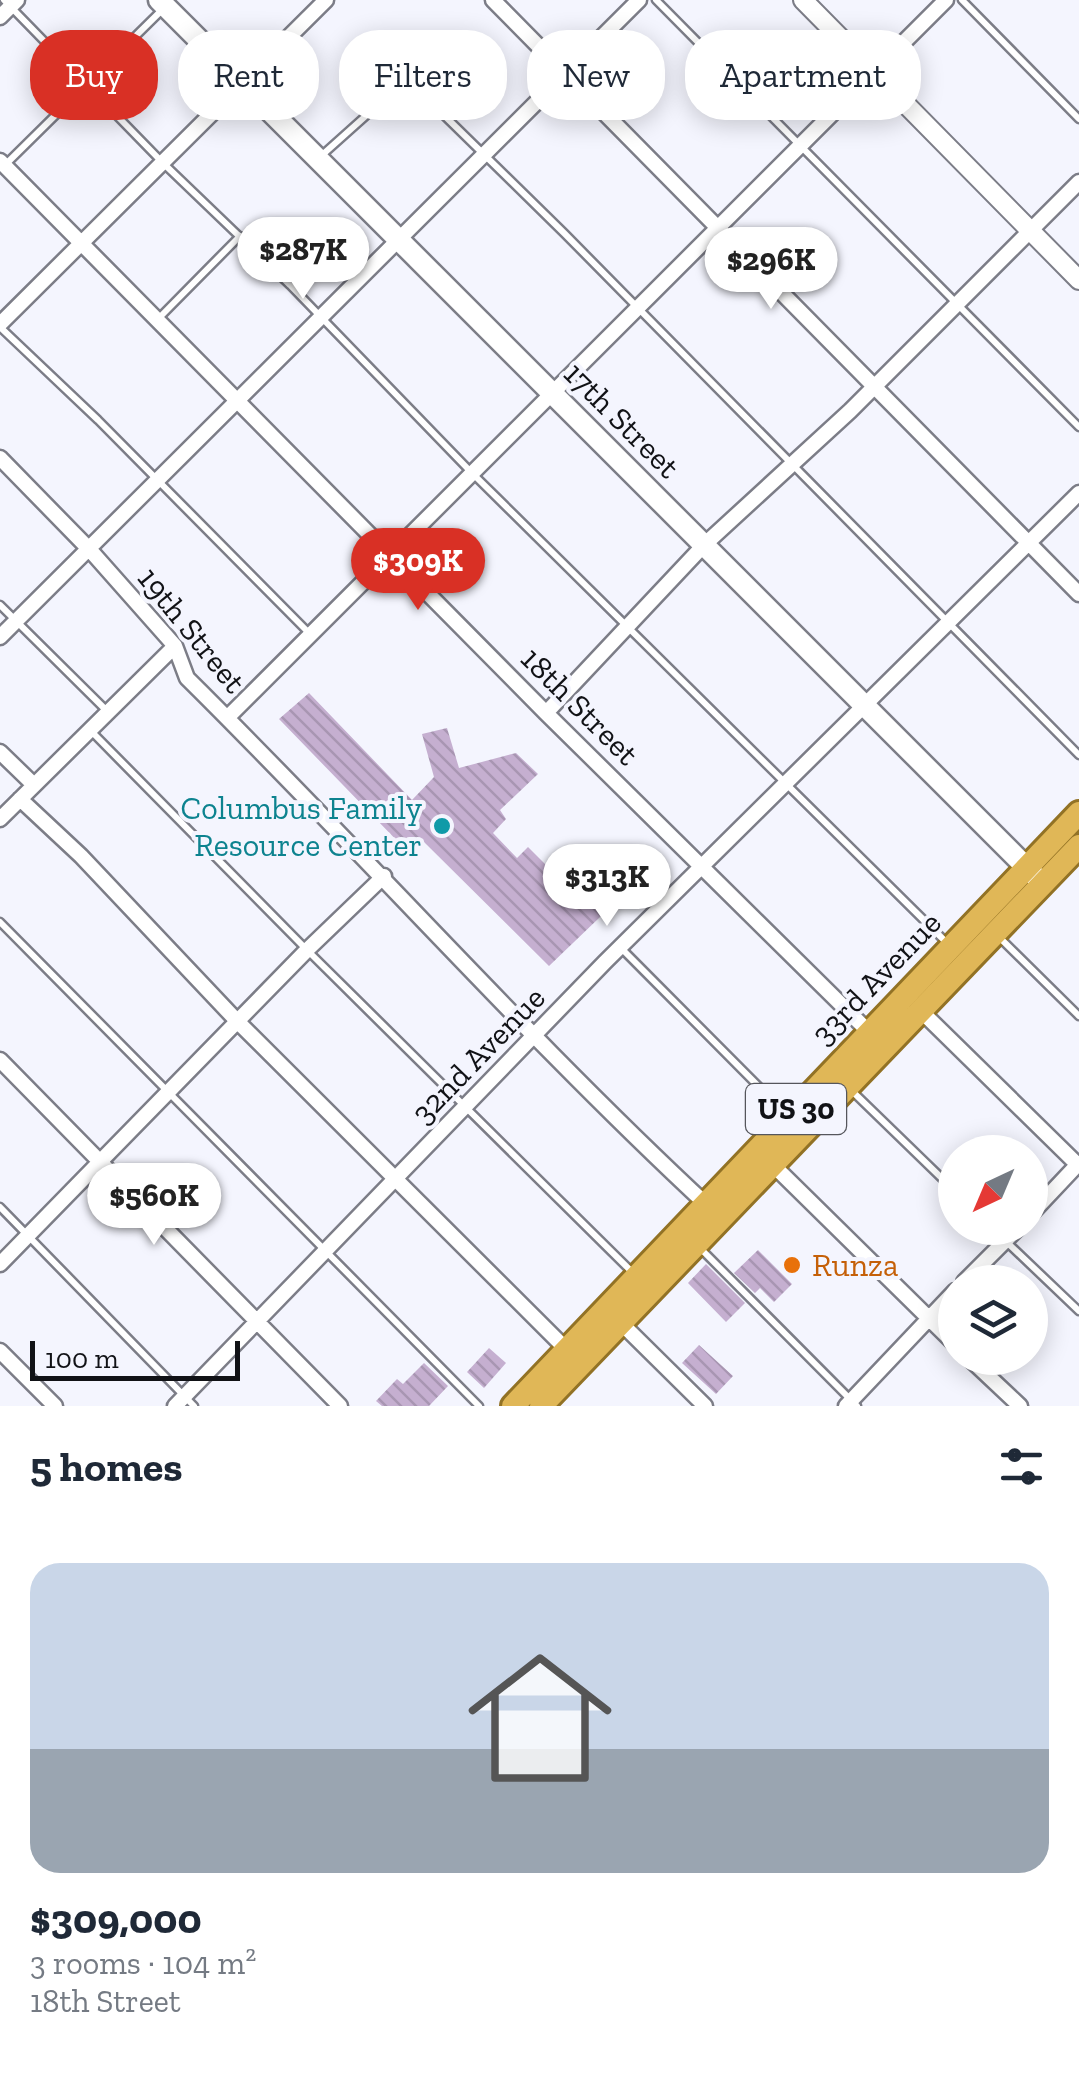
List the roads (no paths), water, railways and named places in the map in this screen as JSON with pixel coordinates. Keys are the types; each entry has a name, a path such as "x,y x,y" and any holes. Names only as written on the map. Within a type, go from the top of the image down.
{"highway":[{"name":"33rd Avenue","path":"765,1158 788,1117 951,948 1035,876 1069,854 1079,813"},
{"name":"33rd Avenue","path":"513,1406 637,1276 848,1087 995,933 1035,876"},
{"name":"33rd Avenue","path":"541,1406 696,1245 714,1211"}],"main road":[{"name":"17th Street","path":"166,2 192,30"},
{"name":"17th Street","path":"279,120 1035,876"}],"street":[{"path":"295,30 326,0"},
{"path":"493,0 527,34"},
{"path":"609,30 639,0"},
{"path":"803,0 834,30"},
{"path":"917,30 946,0"},
{"path":"0,637 527,111"},
{"path":"921,117 1079,280"},
{"path":"0,326 205,120"},
{"path":"612,120 1079,594"},
{"path":"227,718 828,120"},
{"name":"18th Street","path":"2,164 546,713 870,1032"},
{"path":"546,713 704,545 874,387 1079,182"},
{"name":"19th Street","path":"0,458 90,550 175,646 187,678 714,1211"},
{"name":"32nd Avenue","path":"184,1403 620,947 1079,492"},
{"path":"0,819 175,646"},
{"path":"0,752 34,785"},
{"path":"20,799 81,856 237,1021 566,1349"},
{"path":"0,1264 384,876"},
{"path":"921,1011 1078,1165 1048,1196"},
{"path":"0,1060 340,1406"},
{"path":"765,1158 938,1328"},
{"path":"981,1265 1001,1245"},
{"path":"851,1404 938,1308"},
{"path":"622,1323 706,1406"},
{"path":"0,1351 55,1406"},
{"path":"987,1375 1020,1406"}],"lane":[{"path":"656,0 1079,427"},
{"path":"962,0 1079,120"},
{"path":"139,30 166,2"},
{"path":"8,6 32,30"},
{"path":"318,159 407,79 1079,755"},
{"path":"2,164 49,120"},
{"path":"121,120 951,948"},
{"path":"157,320 240,236"},
{"path":"0,326 309,633"},
{"path":"0,605 108,712"},
{"path":"90,730 637,1276"},
{"path":"0,922 166,1094 479,1406"},
{"path":"995,933 1079,1016"},
{"path":"620,947 788,1117"},
{"path":"848,1087 938,1174"},
{"path":"0,1207 184,1403"},
{"path":"696,1245 851,1404"},
{"path":"1011,1245 1079,1311"}],"place":[{"name":"Columbus Family Resource Center","path":"442,826"},
{"name":"Runza","path":"792,1265"}]}
